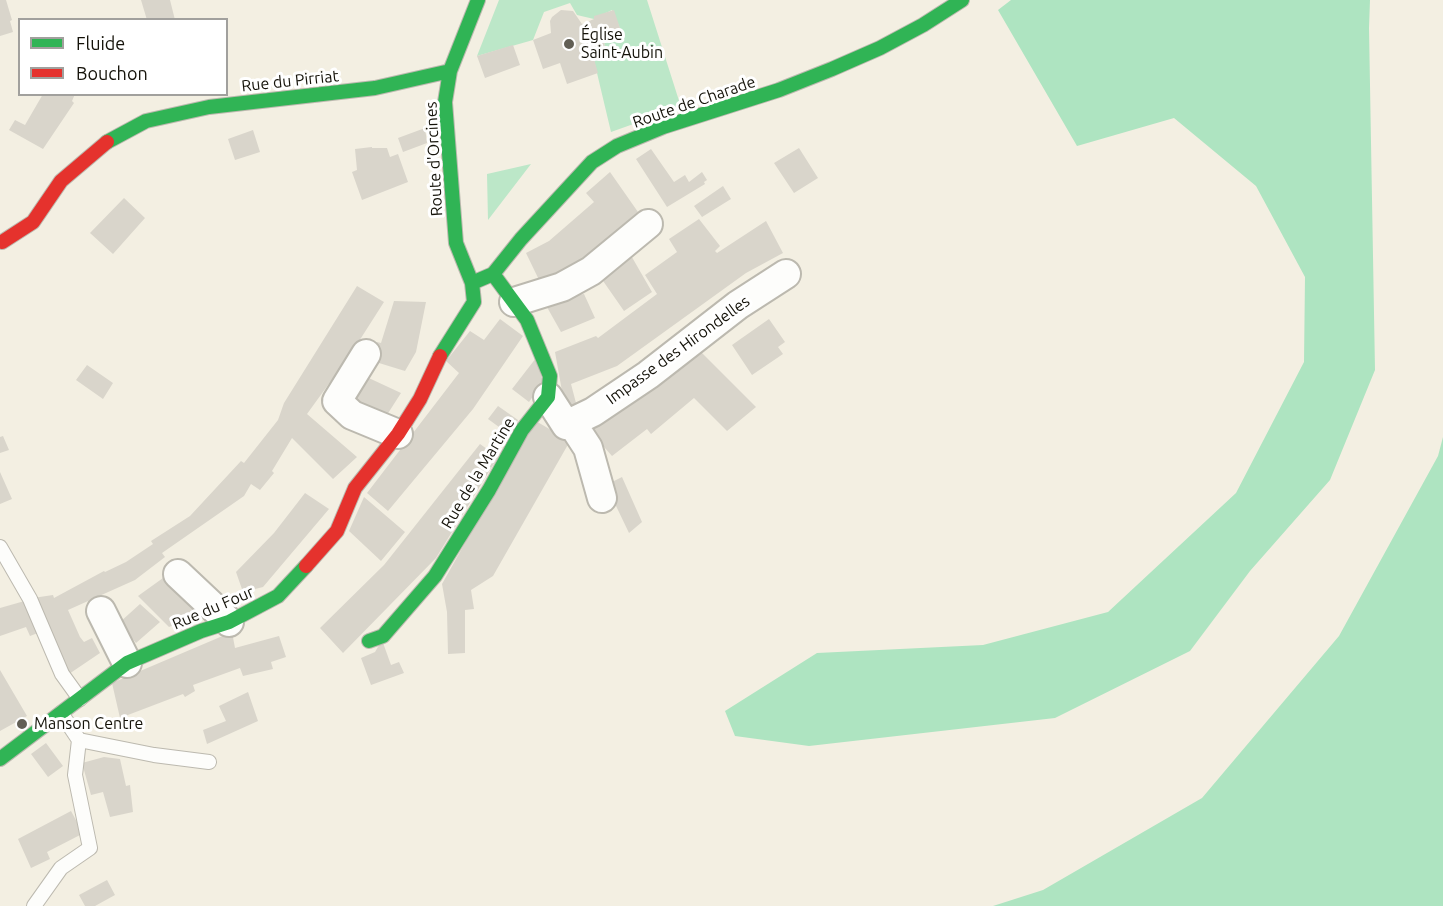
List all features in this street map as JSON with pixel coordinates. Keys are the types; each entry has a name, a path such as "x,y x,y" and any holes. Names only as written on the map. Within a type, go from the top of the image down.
{"street":[{"name":"Route d'Orcines","path":"472,283 456,243 445,102 450,71 478,0"},
{"name":"Route de Charade","path":"472,283 493,274 521,239 592,162 617,146 663,128 779,90 832,69 905,34 962,0"},
{"name":"Rue du Pirriat","path":"1,244 33,222 61,181 108,141 146,120 209,107 375,88 450,71"},
{"path":"514,302 562,287 591,272 648,224"},
{"path":"493,274 527,320 550,376 548,397 566,425 571,422 588,448 602,498"},
{"name":"Impasse des Hirondelles","path":"571,422 593,412 648,375 738,305 786,274"},
{"name":"Rue du Four","path":"2,753 61,713 127,663 201,631 229,622 278,596 302,572 337,531 355,488 398,434 420,399 444,349 474,302 472,283"},
{"path":"366,354 336,401 352,415 398,434"},
{"name":"Rue de la Martine","path":"369,641 383,636 435,576 489,490 522,430 548,397"},
{"path":"178,574 229,622"},
{"path":"101,611 127,663"}],"lane":[{"path":"0,546 30,599 62,674 80,699"},
{"path":"34,906 61,867 90,848 75,775 79,740 61,713"},
{"path":"79,740 154,755 209,762"}],"green space":[{"path":"499,0 647,0 681,107 611,132 592,52 605,47 603,37 621,31 612,10 594,19 577,15 570,3 544,12 533,40 477,56"},
{"path":"1011,0 1370,0 1375,370 1330,480 1250,571 1190,651 1055,718 809,746 735,736 725,711 817,653 983,645 1108,612 1236,493 1304,362 1305,277 1256,186 1174,118 1077,146 998,10"},
{"path":"531,164 488,220 487,174"},
{"path":"1443,437 1443,906 993,906 1043,890 1202,798 1339,636 1438,456"}],"building":[{"path":"0,0 6,0 13,32 0,36"},
{"path":"141,0 170,0 174,18 146,18"},
{"name":"Église Saint-Aubin","path":"561,10 573,11 582,24 594,19 594,16 614,10 621,31 603,37 605,47 592,52 598,73 567,84 560,63 543,69 533,40 551,33 550,21"},
{"path":"513,45 520,65 485,78 477,56"},
{"path":"42,96 74,96 72,101 74,103 43,149 9,130 15,120 25,125"},
{"path":"425,128 427,143 403,152 398,138"},
{"path":"253,130 260,152 235,160 228,139"},
{"path":"387,148 390,157 398,154 408,182 362,200 352,172 357,170 355,149"},
{"path":"799,148 818,178 794,193 774,163"},
{"path":"651,149 674,182 685,175 689,182 702,172 707,180 705,184 667,207 636,159"},
{"path":"610,172 638,212 569,274 541,284 526,253 549,241 594,202 586,193"},
{"path":"723,186 731,199 702,217 694,206"},
{"path":"124,198 145,218 113,254 90,233"},
{"path":"699,219 720,246 715,251 717,253 766,221 783,253 746,273 617,366 571,384 576,403 565,408 555,352 596,336 598,338 657,294 645,275 677,252 669,239"},
{"path":"629,252 652,292 624,311 601,278"},
{"path":"357,286 384,302 354,349 307,414 357,457 333,479 292,438 272,471 274,473 260,490 251,484 244,496 162,553 165,557 135,580 68,610 80,637 84,642 92,638 100,653 66,676 33,598 53,595 54,598 126,562 153,544 151,541 190,516 241,461 244,463 278,420 284,403"},
{"path":"584,294 595,318 561,332 543,300"},
{"path":"394,301 426,302 416,352 405,371 366,359 377,342 381,343"},
{"path":"500,319 523,336 473,409 388,511 367,493 459,373 446,361 470,331 484,340"},
{"path":"769,319 785,342 778,347 783,354 752,375 732,345"},
{"path":"696,347 756,407 727,431 694,398 651,434 647,429 612,456 590,431"},
{"path":"536,358 543,382 529,402 512,389"},
{"path":"87,365 113,383 103,399 76,380"},
{"path":"358,373 401,393 385,418 343,397"},
{"path":"498,406 518,420 510,435 488,419"},
{"path":"534,420 570,441 493,576 471,590 474,609 465,610 465,653 448,654 447,612 442,584"},
{"path":"3,436 9,450 0,453 0,437"},
{"path":"480,444 498,457 436,558 343,653 320,628 384,565"},
{"path":"0,472 12,499 0,504"},
{"path":"622,477 642,522 629,533 606,485"},
{"path":"305,493 329,509 263,587 243,592 236,572 274,533"},
{"path":"364,497 405,532 381,561 349,531"},
{"path":"163,578 201,614 169,627 138,596"},
{"path":"28,600 43,631 30,636 26,627 0,636 0,608"},
{"path":"140,604 160,622 136,643 119,623"},
{"path":"232,632 235,648 279,636 286,657 271,662 273,669 243,676 240,668 193,685 195,691 185,697 183,694 120,718 112,683"},
{"path":"382,640 391,665 399,662 404,673 371,685 361,658 375,652"},
{"path":"0,670 27,716 0,731"},
{"path":"248,692 258,721 207,744 203,730 226,721 219,706"},
{"path":"46,743 63,766 48,777 31,754"},
{"path":"104,757 120,759 126,786 130,785 133,812 110,817 103,792 91,795 82,763"},
{"path":"71,811 80,835 47,852 50,859 31,868 18,839"},
{"path":"107,880 115,895 95,906 85,906 79,895"}],"traffic: fast":[{"path":"440,356 474,302 472,283 456,243 445,102 450,71 478,0"},
{"path":"472,283 493,274 521,239 592,162 617,146 663,127 779,90 832,69 880,48 923,25 962,0"},
{"path":"107,142 146,121 209,107 375,88 450,71"},
{"path":"369,641 383,636 435,576 489,490 522,430 548,397 550,376 527,320 493,274"},
{"path":"0,759 127,663 201,631 229,622 278,596 306,566"}],"traffic: jam":[{"path":"2,242 33,222 61,181 107,142"},
{"path":"306,566 337,531 355,488 398,434 420,399 440,356"}],"place":[{"name":"Église Saint-Aubin","path":"569,44"},
{"name":"Manson Centre","path":"22,724"}]}
